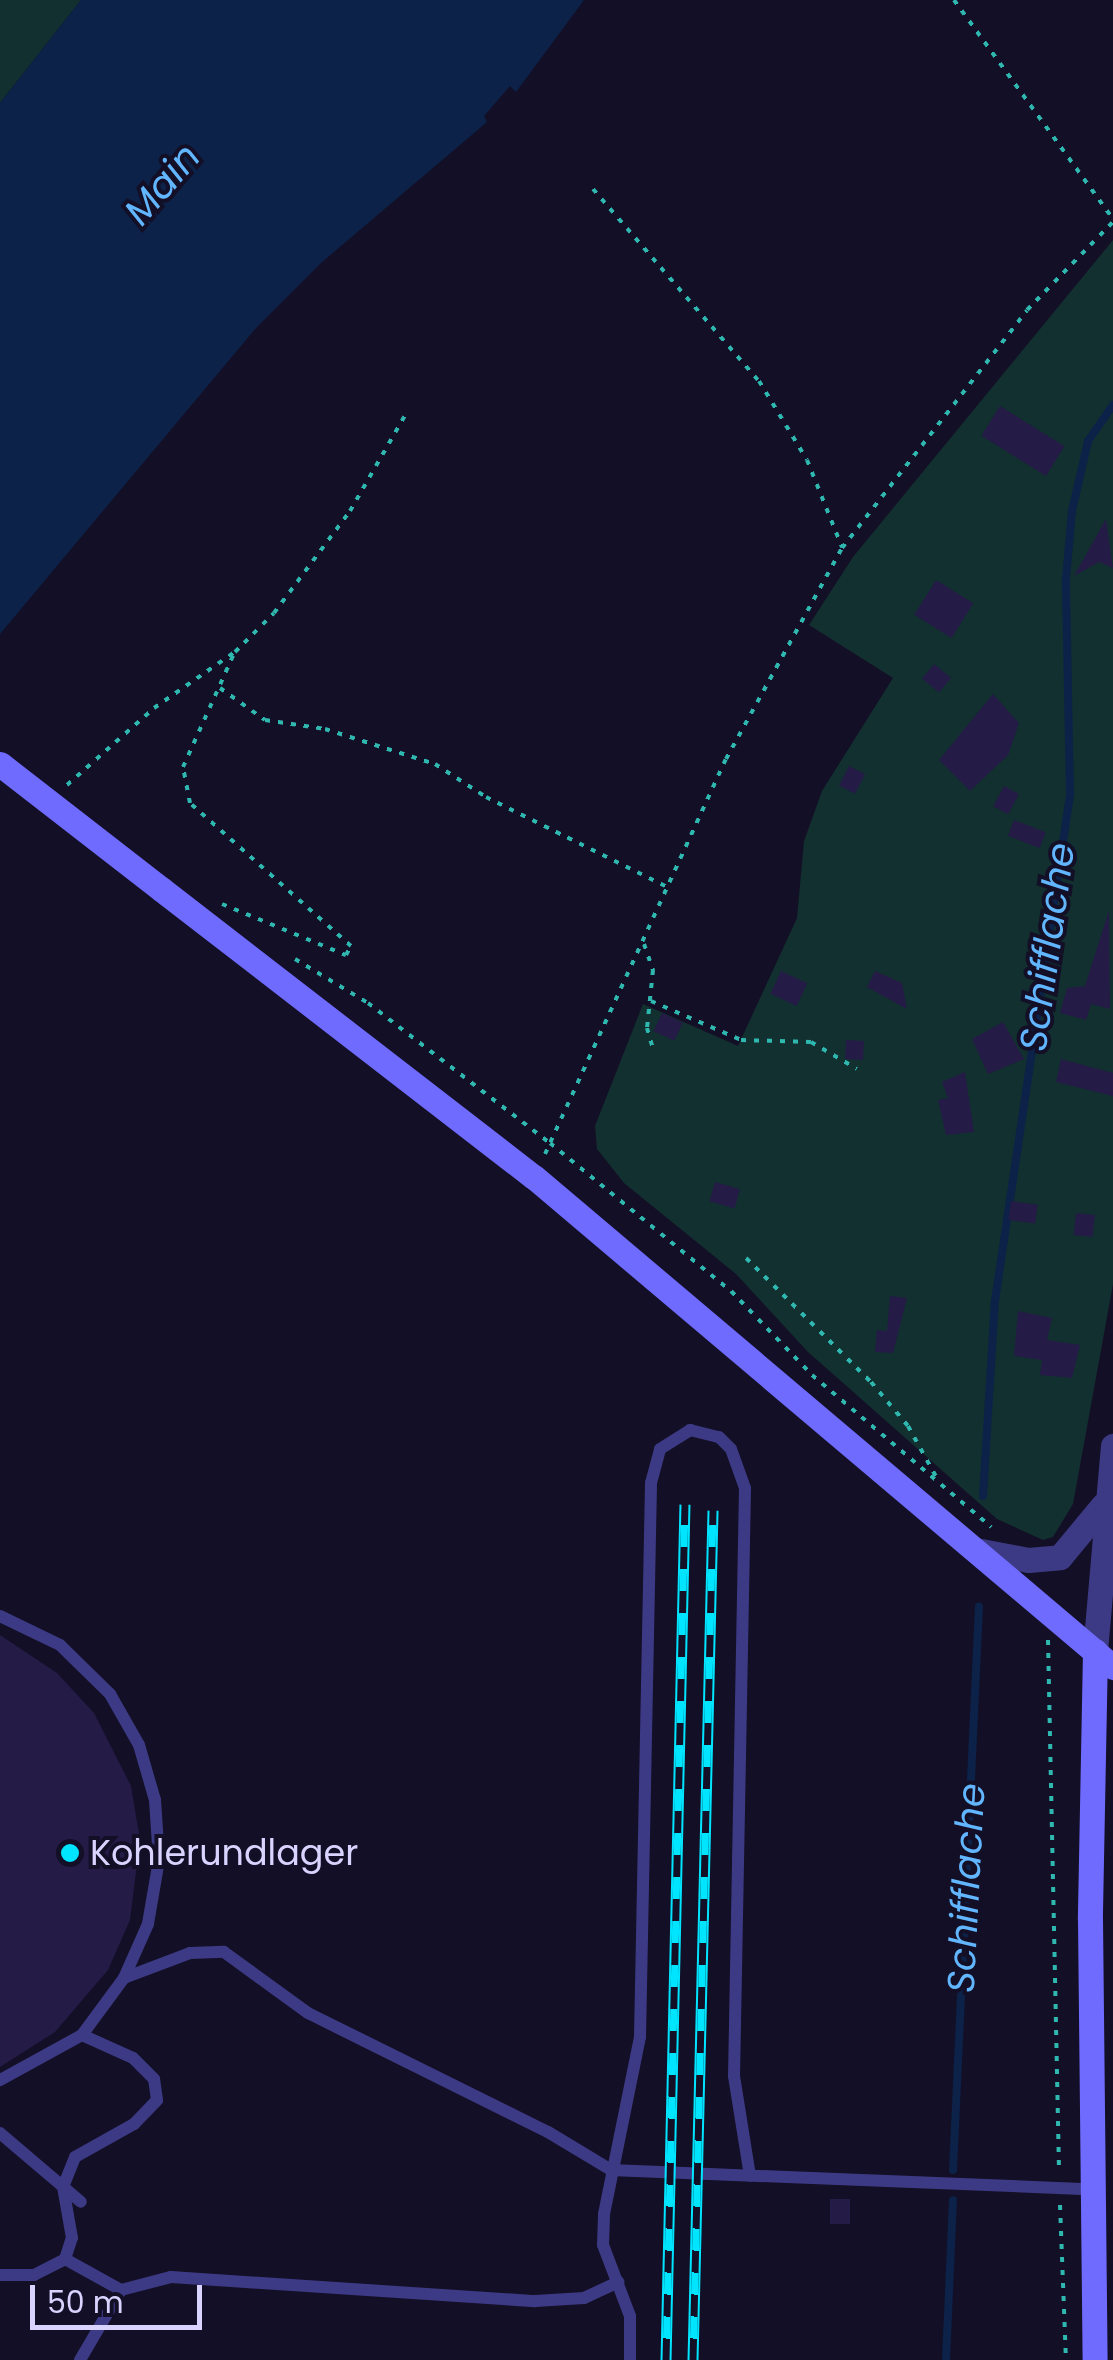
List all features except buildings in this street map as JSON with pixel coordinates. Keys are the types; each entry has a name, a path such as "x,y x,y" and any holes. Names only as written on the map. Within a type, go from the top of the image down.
{"main road":[{"path":"0,764 534,1178 988,1541 1051,1613 1104,1659 1090,1808 1095,2360"},
{"path":"1090,1808 1113,1772"}],"street":[{"path":"1104,1659 1112,1456"},
{"path":"988,1541 1028,1560 1060,1557 1082,1539 1108,1496"}],"lane":[{"path":"630,2360 630,2316 603,2244 611,2170 640,2037 652,1483 660,1449 690,1430 706,1430 731,1449 745,1488 734,2076 750,2176"},
{"path":"0,1616 60,1646 110,1694 139,1745 155,1800 158,1860 148,1924 124,1978 82,2035 0,2080"},
{"path":"124,1978 190,1952 224,1952 308,2013 513,2114 611,2170 1094,2189"},
{"path":"0,2275 34,2276 65,2259 72,2238 63,2186 76,2157 134,2124 157,2100 154,2079 133,2058 82,2035"},
{"path":"0,2133 81,2202"},
{"path":"65,2259 121,2290 171,2278 535,2301 584,2298 618,2282"},
{"path":"80,2360 121,2290"}],"path":[{"path":"550,1143 734,742 842,548 1027,310 1113,221 954,0"},
{"path":"594,189 759,381 808,460 842,548"},
{"path":"62,788 154,708 235,652 274,613 350,510 408,410"},
{"path":"235,652 183,766 190,803 351,946 346,955 239,906 216,903 241,922"},
{"path":"220,688 265,720 325,729 435,764 486,797 670,888"},
{"path":"644,944 653,970 647,1028 653,1049"},
{"path":"280,950 368,1003 550,1143 731,1291 812,1376 940,1486 988,1541"},
{"path":"651,1001 742,1040 812,1042 857,1069"},
{"path":"746,1258 908,1426 940,1486"},
{"path":"1051,1613 1045,1733 1066,2360"}],"green space":[{"path":"0,0 81,0 0,103"},
{"path":"1113,240 1113,1284 1073,1504 1053,1537 1043,1540 997,1519 808,1352 736,1274 624,1183 597,1149 595,1126 643,1004 738,1046 797,918 804,841 822,791 893,678 809,625 853,557"}],"water":[{"name":"Main","path":"81,0 584,0 516,92 510,86 484,116 487,122 321,263 256,328 0,634 0,103"}],"waterway":[{"name":"Schifflache","path":"983,1496 995,1301 1070,795 1066,579 1072,511 1088,441 1113,405"},
{"name":"Schifflache","path":"953,2170 979,1607"},
{"name":"Schifflache","path":"946,2360 953,2200"}],"railway":[{"path":"666,2360 685,1504"},
{"path":"693,2360 713,1510"}],"place":[{"name":"Kohlerundlager","path":"70,1853"}]}
